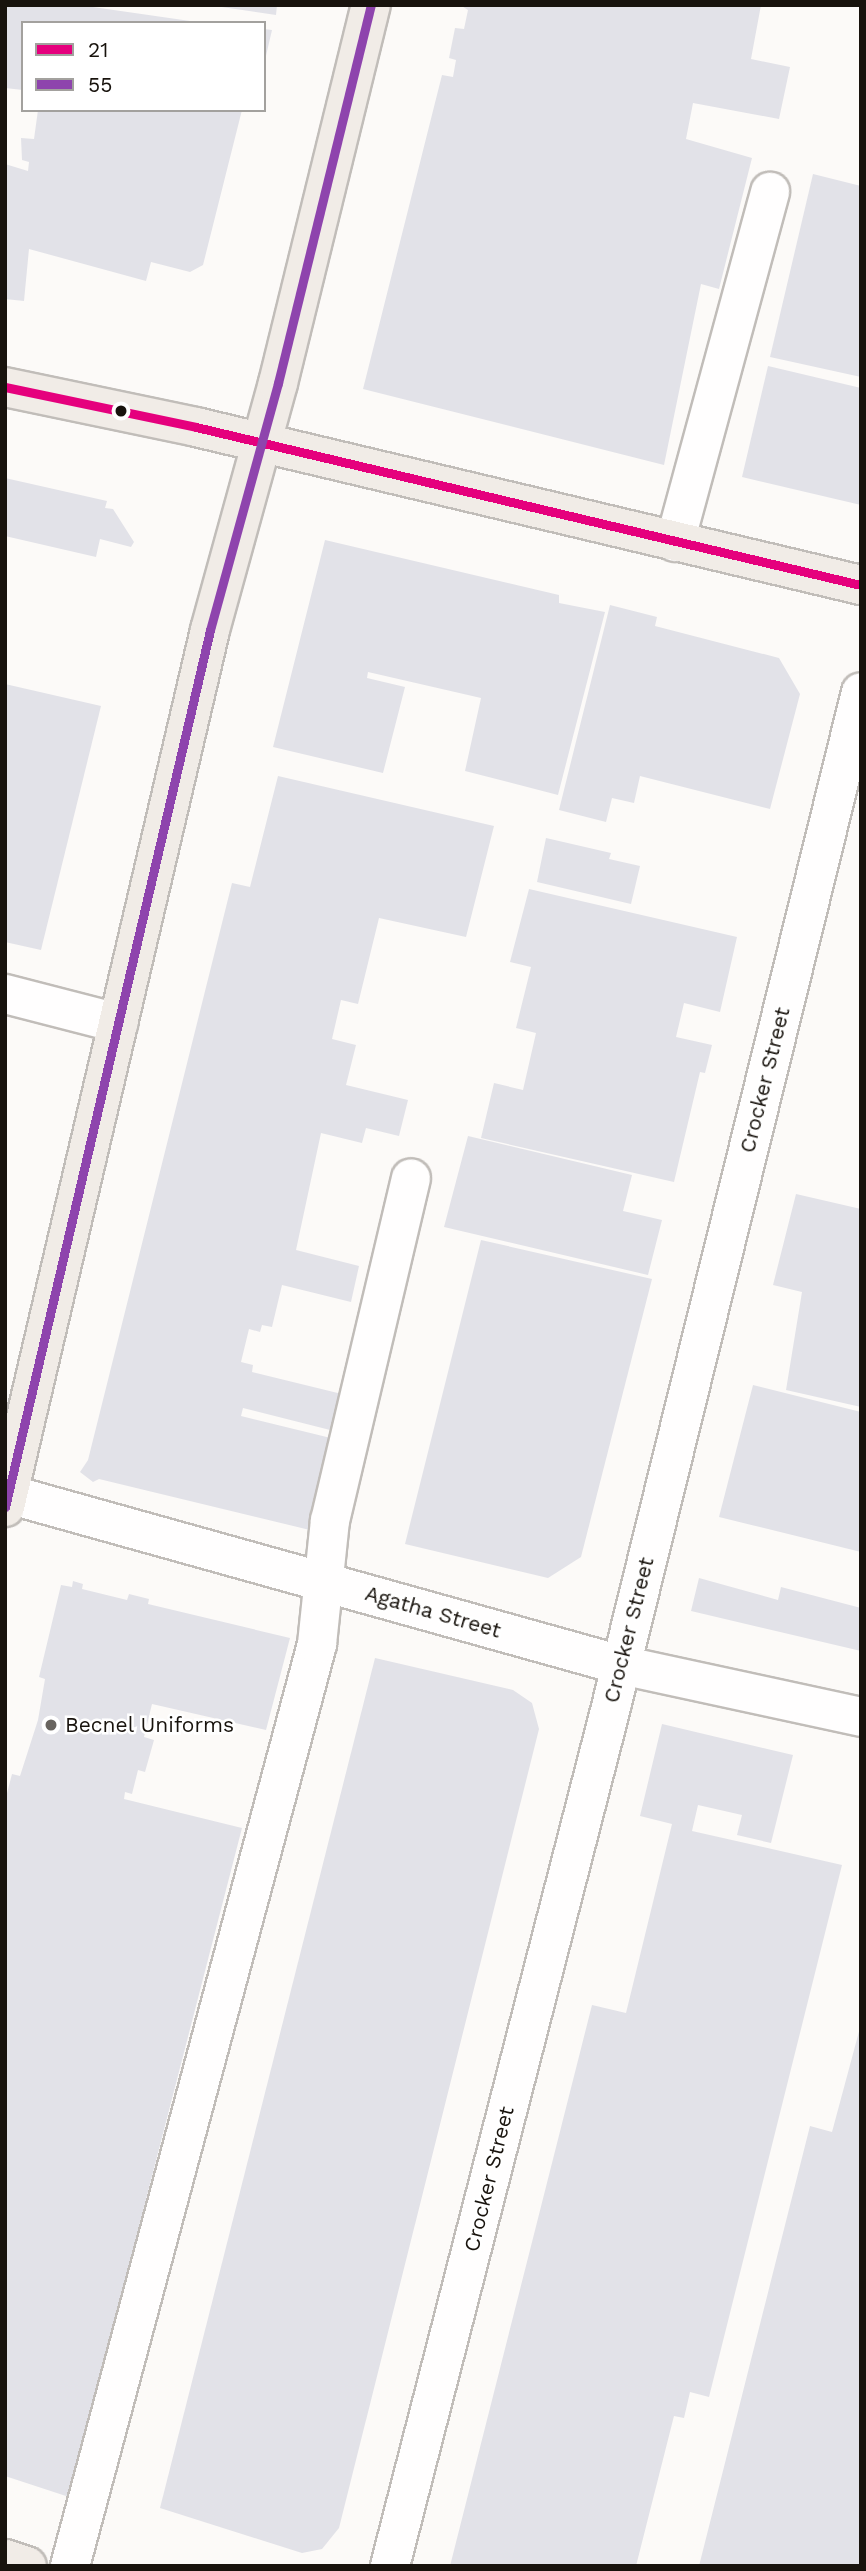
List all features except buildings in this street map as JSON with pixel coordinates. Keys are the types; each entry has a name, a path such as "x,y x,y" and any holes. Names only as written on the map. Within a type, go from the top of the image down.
{"main road":[{"path":"7,1500 210,630 261,445 371,5"},
{"path":"5,387 196,427 261,445 861,585"},
{"path":"5,2559 27,2566"}],"street":[{"path":"675,542 770,192"},
{"name":"Crocker Street","path":"390,2566 621,1665 861,692"},
{"path":"5,994 118,1023"},
{"path":"70,2566 317,1644 321,1581 330,1521 411,1178"},
{"name":"Agatha Street","path":"7,1500 321,1581 621,1665 861,1717"}],"transit line":[{"name":"55","path":"5,1507 210,630 278,383 371,5"},
{"name":"21","path":"5,387 196,427 861,585"}],"place":[{"name":"Becnel Uniforms","path":"51,1725"}]}
